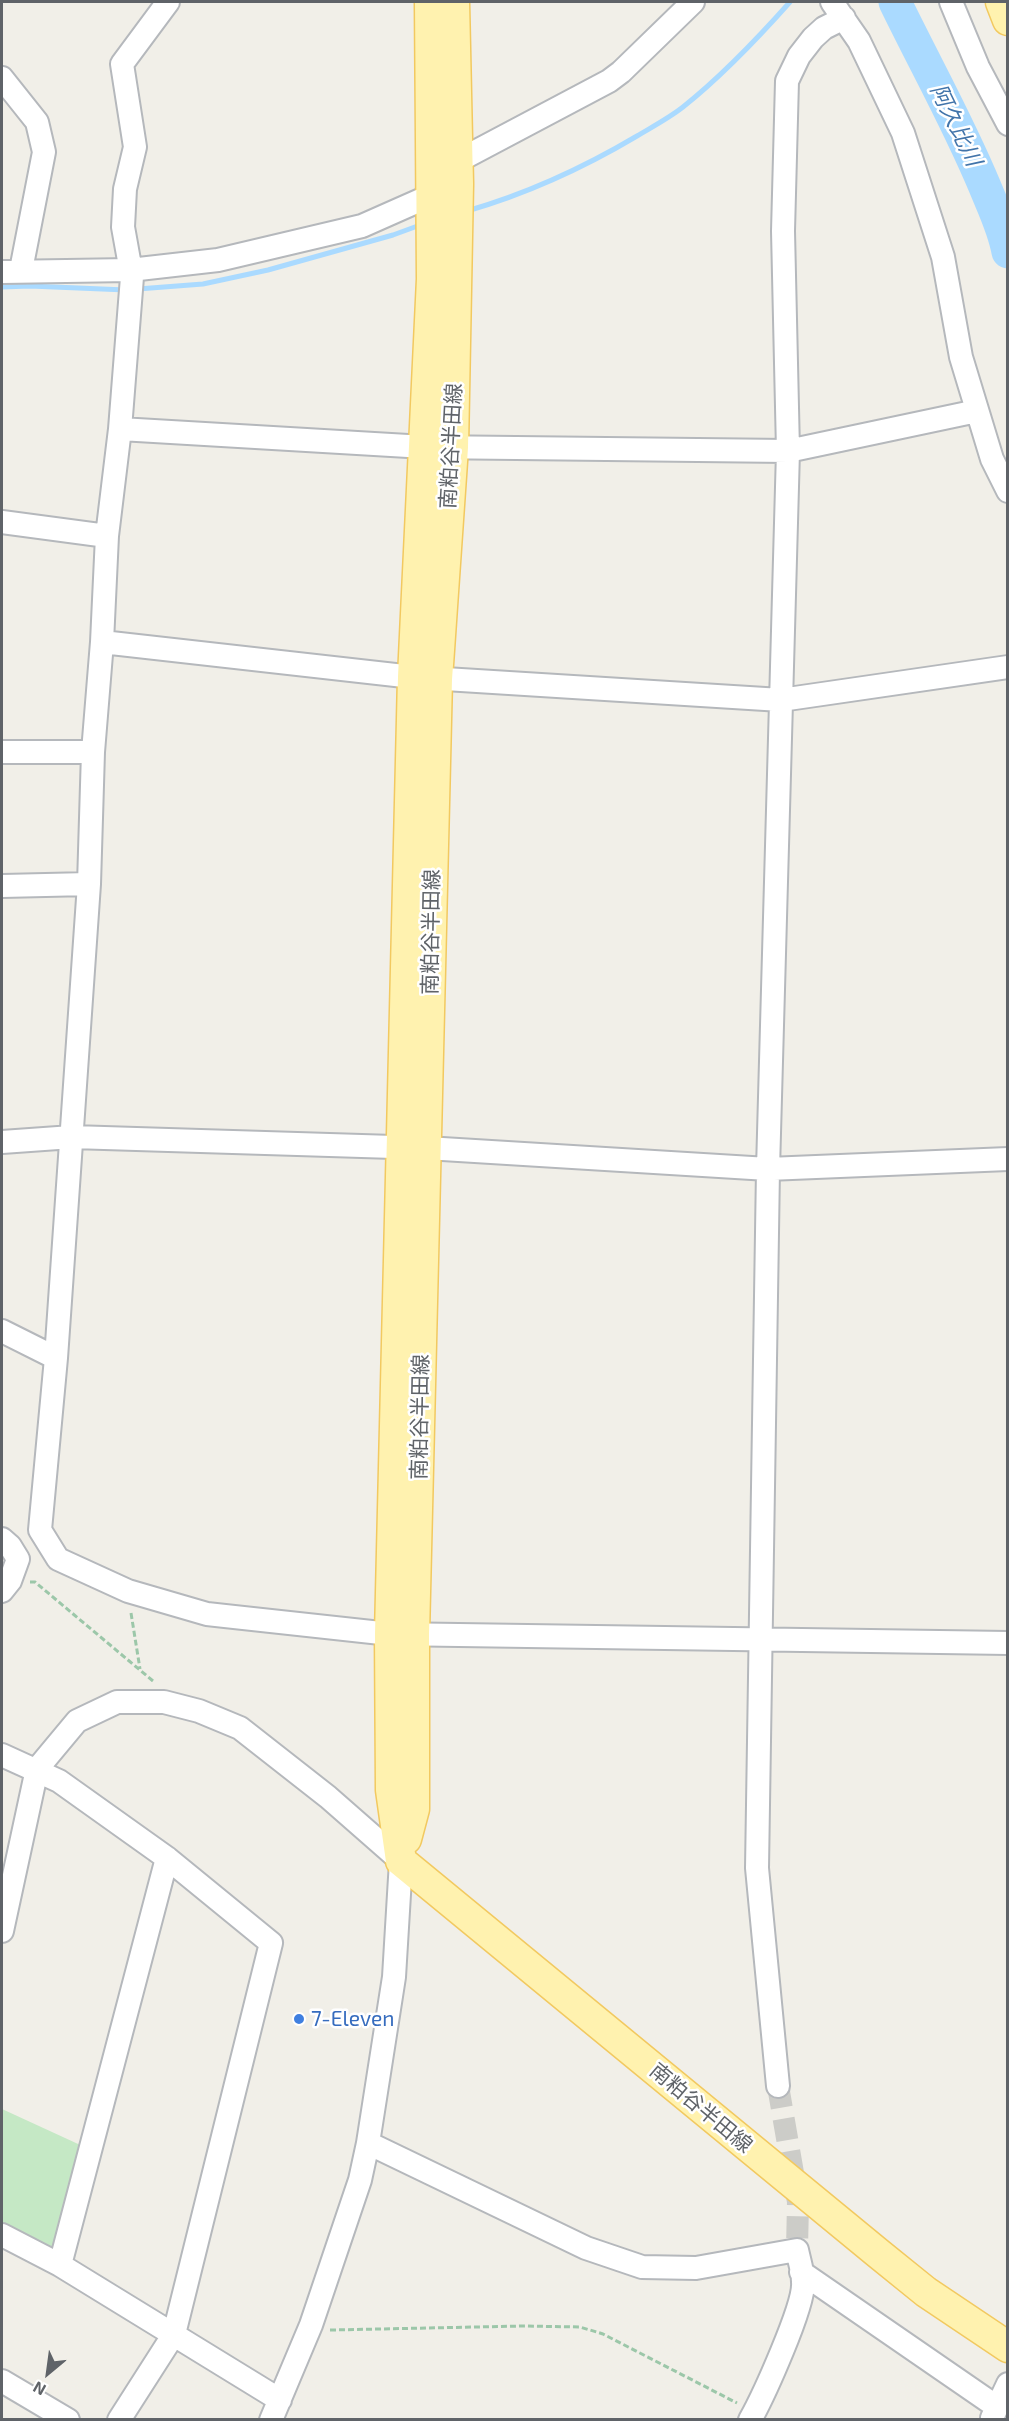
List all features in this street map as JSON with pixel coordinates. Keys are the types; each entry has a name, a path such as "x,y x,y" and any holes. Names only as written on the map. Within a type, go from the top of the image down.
{"main road":[{"name":"南粕谷半田線","path":"430,2 449,180"},
{"name":"南粕谷半田線","path":"454,2 439,447 425,678 402,1634 414,1809 401,1861 879,2254 966,2320 1008,2347"},
{"path":"1001,2 1008,20"}],"street":[{"path":"168,2 122,64 135,147 125,189 123,227 131,273 130,302 120,429 107,536 102,642 93,752 89,884 72,1137 56,1358 40,1530 58,1559 128,1591 207,1614 402,1634 1008,1643"},
{"path":"2,78 37,122 44,153 11,271 131,273 218,260 362,226 449,180 609,81 693,2"},
{"path":"951,2 978,67 1008,124"},
{"path":"778,2085 757,1868 768,1169 788,451 783,231 787,81 799,56 839,11 859,41 903,133 943,256 961,357 992,459 1008,491"},
{"path":"120,429 439,447 788,451 977,411"},
{"path":"2,522 107,536"},
{"path":"102,642 425,678 781,700 1008,667"},
{"path":"2,752 93,752"},
{"path":"2,886 89,884"},
{"path":"2,1142 72,1137 414,1148 768,1169 1008,1159"},
{"path":"2,1331 56,1358"},
{"path":"2,1539 10,1546 18,1559 6,1586"},
{"path":"2,1931 9,1861 37,1769 77,1721 117,1702 164,1702 199,1711 240,1728 328,1797 401,1861 394,1977 360,2180 311,2325 275,2410 174,2334 60,2265 2,2235"},
{"path":"2,1755 59,1781 167,1858 271,1943 174,2334 119,2420"},
{"path":"60,2265 167,1858"},
{"path":"368,2143 586,2248 642,2267 696,2268 797,2250 804,2283 798,2306 780,2356 752,2416"},
{"path":"801,2272 994,2413 1008,2384"},
{"path":"2,2381 68,2420"}],"path":[{"path":"6,1586 35,1582 162,1688 164,1702"},
{"path":"128,1591 140,1670"},
{"path":"311,2325 322,2330 525,2326 587,2329 603,2334 752,2416"}],"green space":[{"path":"2,2109 89,2149 60,2265 2,2235"}],"waterway":[{"path":"467,211 511,197 575,169 617,148 672,115 726,70 790,2"},
{"name":"阿久比川","path":"895,2 975,164 998,219 1008,252"},
{"path":"138,289 203,284 268,270 393,235 423,224"},
{"path":"2,287 126,290"}],"tunnel":[{"path":"778,2086 798,2202 797,2250"}],"place":[{"name":"7-Eleven","path":"299,2019"}]}
